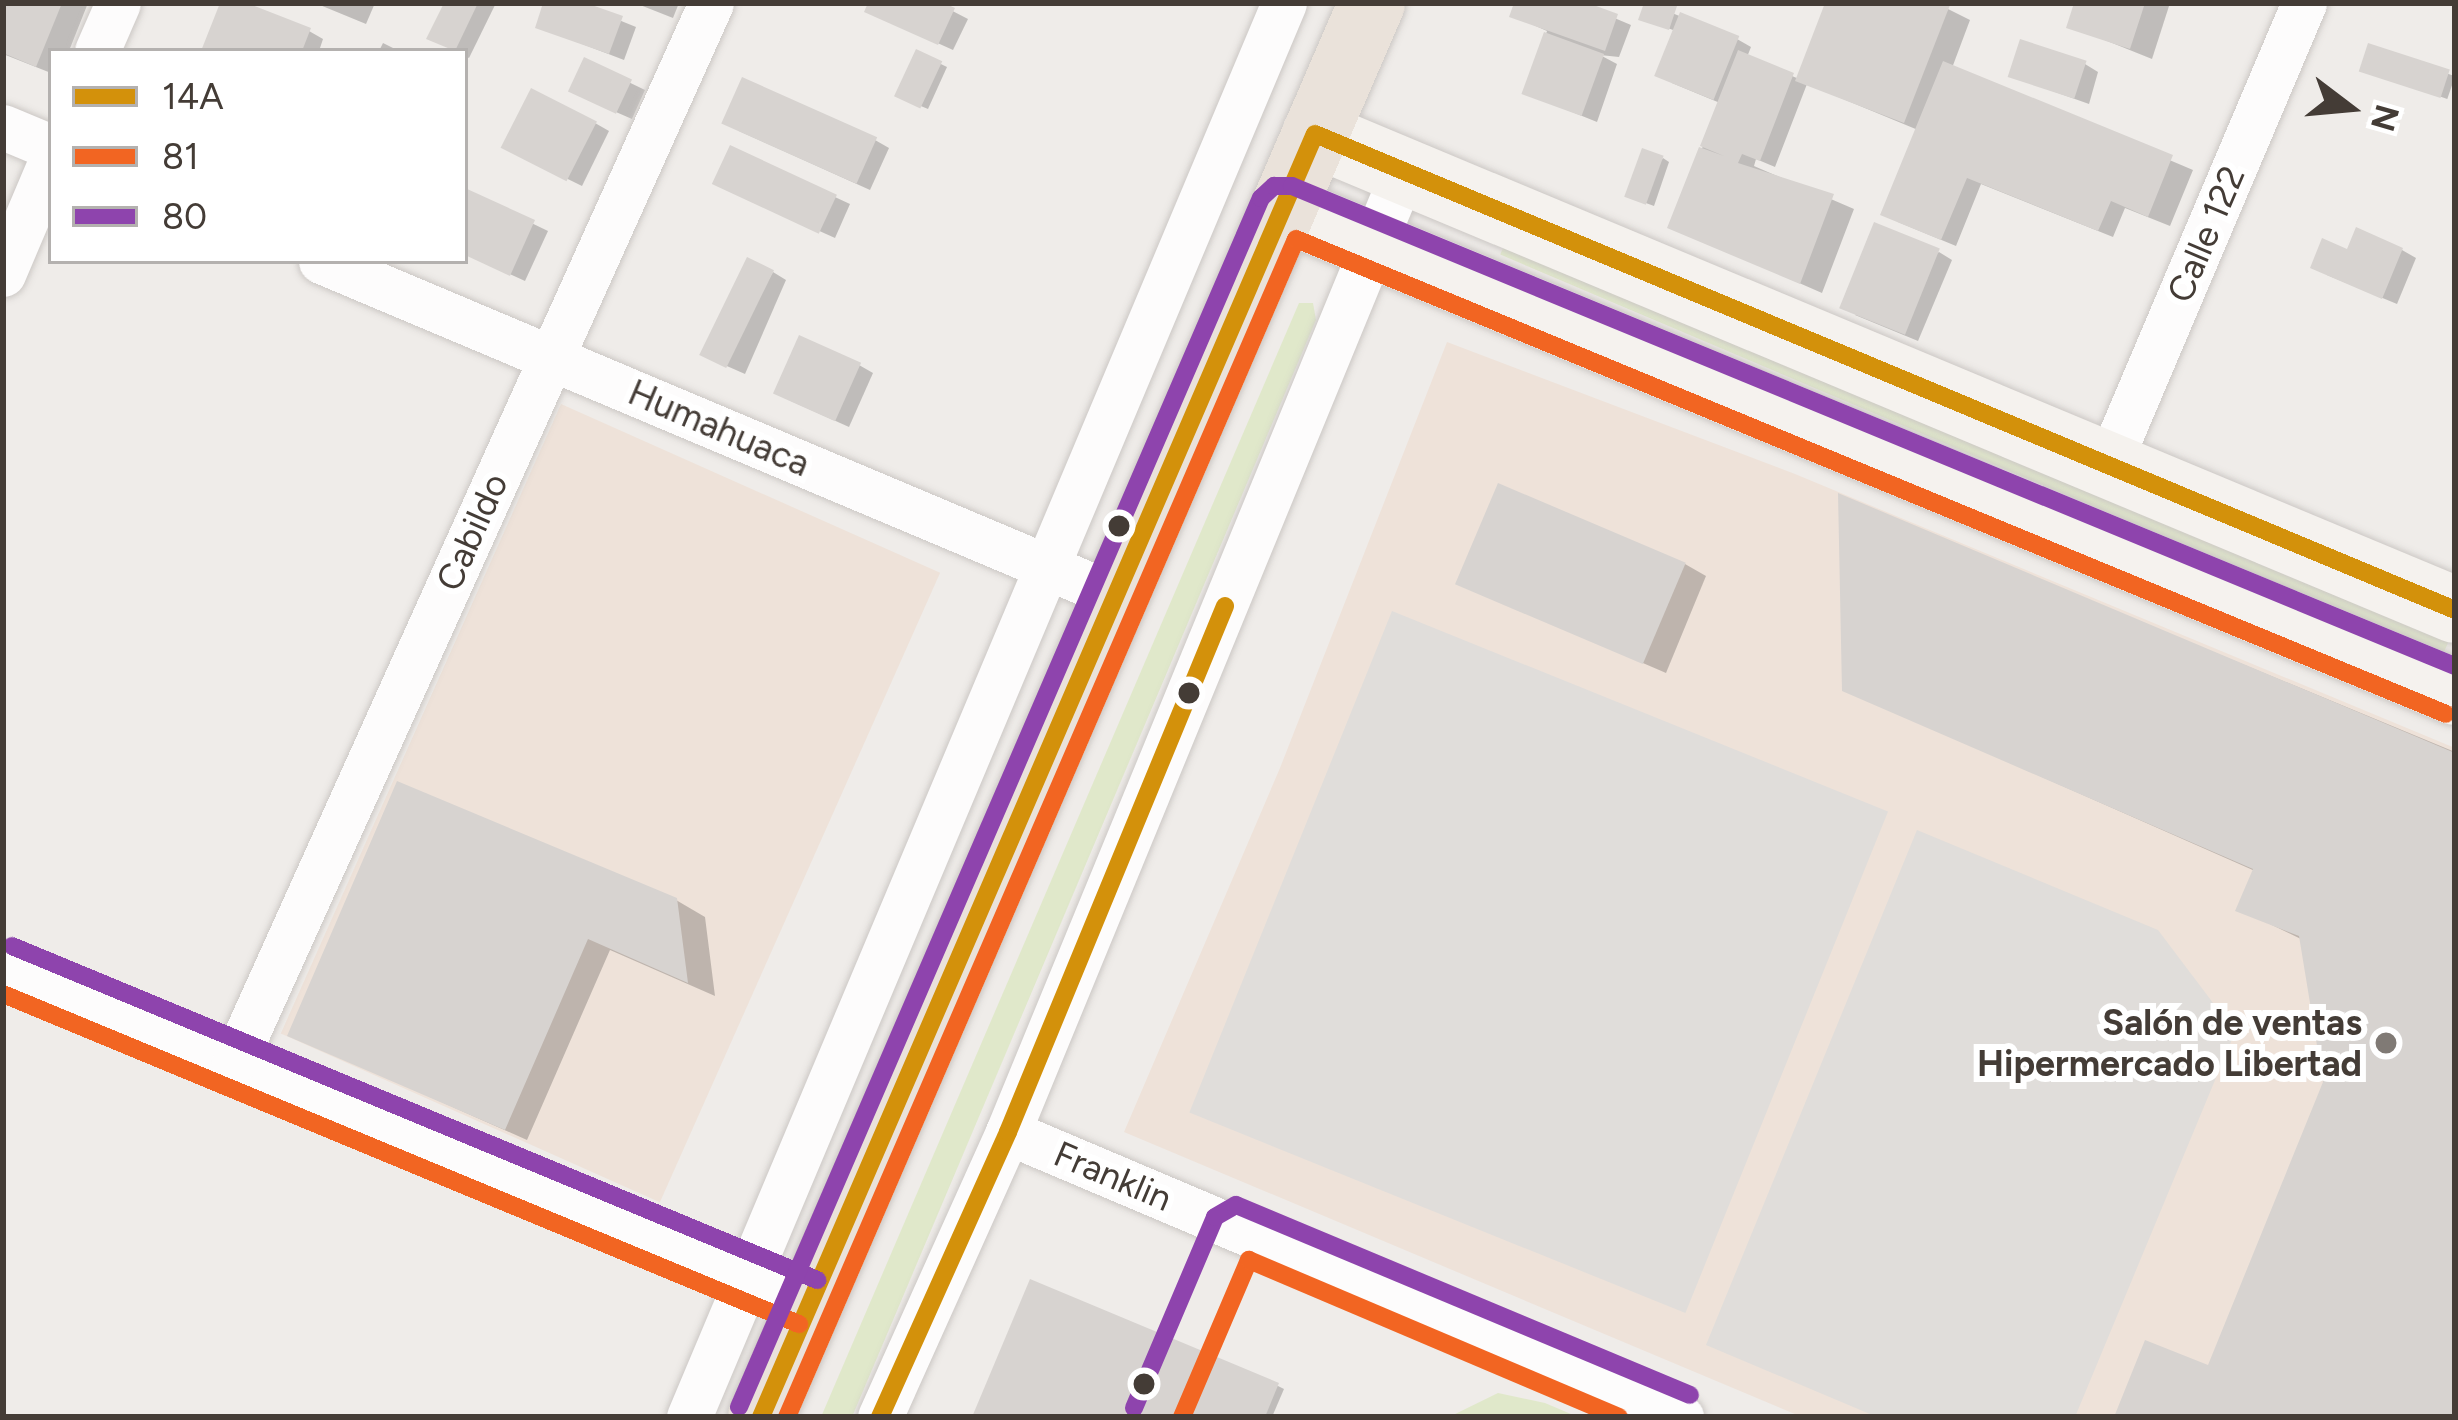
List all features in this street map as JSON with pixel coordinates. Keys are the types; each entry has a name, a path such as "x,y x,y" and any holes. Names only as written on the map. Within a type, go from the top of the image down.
{"highway":[{"path":"760,1417 1372,3"}],"main road":[{"path":"1315,134 2455,610"},
{"path":"1282,208 2455,692"}],"street":[{"path":"99,48 118,3"},
{"name":"Cabildo","path":"234,1062 711,3"},
{"path":"689,1417 1284,3"},
{"name":"Calle 122","path":"2108,465 2304,3"},
{"path":"3,127 48,146"},
{"path":"3,274 48,168"},
{"path":"880,1417 1008,1132 1404,170"},
{"name":"Humahuaca","path":"328,264 1116,596"},
{"path":"3,968 751,1274 808,1302"},
{"name":"Franklin","path":"1008,1132 1682,1417"}],"shaded area":[{"path":"1447,342 1795,474 2455,748 2455,1417 1802,1417 1124,1132 1280,768"},
{"path":"561,404 940,573 660,1202 281,1033"},
{"path":"1392,611 1888,811 1685,1313 1189,1113"},
{"path":"1917,830 2158,930 2235,1032 2075,1417 1877,1417 1706,1345"}],"green space":[{"path":"1512,227 2455,627 2443,655 1500,255"},
{"path":"1299,303 1313,303 1316,320 852,1417 821,1417"},
{"path":"1498,1393 1545,1403 1578,1417 1449,1417"}],"building":[{"path":"3,3 62,3 36,67 3,53"},
{"path":"220,3 247,3 311,28 303,48 202,48"},
{"path":"444,3 478,3 456,48 426,39"},
{"path":"543,3 586,3 623,16 609,54 535,28"},
{"path":"868,3 944,3 955,8 938,45 864,12"},
{"path":"1514,3 1588,3 1618,14 1605,51 1509,17"},
{"path":"1644,3 1677,6 1669,30 1638,20"},
{"path":"1825,3 1950,5 1904,123 1795,81"},
{"path":"2074,3 2145,3 2130,49 2066,28"},
{"path":"1680,12 1739,36 1713,100 1654,76"},
{"path":"1544,32 1604,54 1582,116 1521,94"},
{"path":"2020,39 2087,61 2074,99 2008,77"},
{"path":"2368,43 2450,70 2441,98 2359,72"},
{"path":"916,49 942,61 920,108 894,96"},
{"path":"1738,50 1794,73 1760,161 1742,154 1738,163 1834,194 1800,284 1667,228 1699,147 1724,156 1700,146"},
{"path":"584,57 632,79 616,114 568,91"},
{"path":"1943,61 2173,155 2148,217 2111,201 2098,231 1967,178 1941,240 1880,215"},
{"path":"742,77 877,137 856,184 721,124"},
{"path":"531,88 597,122 567,181 501,148"},
{"path":"730,145 837,195 819,234 712,184"},
{"path":"1642,148 1664,156 1646,205 1624,197"},
{"path":"468,189 535,220 510,276 468,256"},
{"path":"1874,222 1940,249 1905,335 1839,308"},
{"path":"2356,227 2403,248 2382,299 2310,268 2322,238 2347,249"},
{"path":"747,257 774,270 726,368 699,355"},
{"path":"799,335 861,363 835,421 773,393"},
{"path":"1498,483 1686,563 1643,664 1455,584"},
{"path":"1838,493 2455,753 2455,1417 2114,1417 2145,1340 2208,1365 2323,1082 2299,936 2235,911 2253,869 1842,691"},
{"path":"397,781 677,898 688,983 588,939 505,1130 287,1036"},
{"path":"1030,1279 1279,1383 1265,1417 972,1417"}],"transit line":[{"name":"14A","path":"761,1417 1315,134 2455,610"},
{"name":"80","path":"739,1407 1261,198 1274,186 1292,186 2455,666"},
{"name":"81","path":"787,1417 1296,239 2446,714"},
{"name":"14A","path":"880,1417 1008,1132 1225,606"},
{"name":"80","path":"12,946 817,1280"},
{"name":"81","path":"3,994 799,1324"},
{"name":"80","path":"1134,1408 1215,1217 1236,1205 1690,1395"},
{"name":"81","path":"1182,1417 1249,1260 1619,1417"}],"place":[{"name":"Salón de ventas Hipermercado Libertad","path":"2386,1043"}]}
